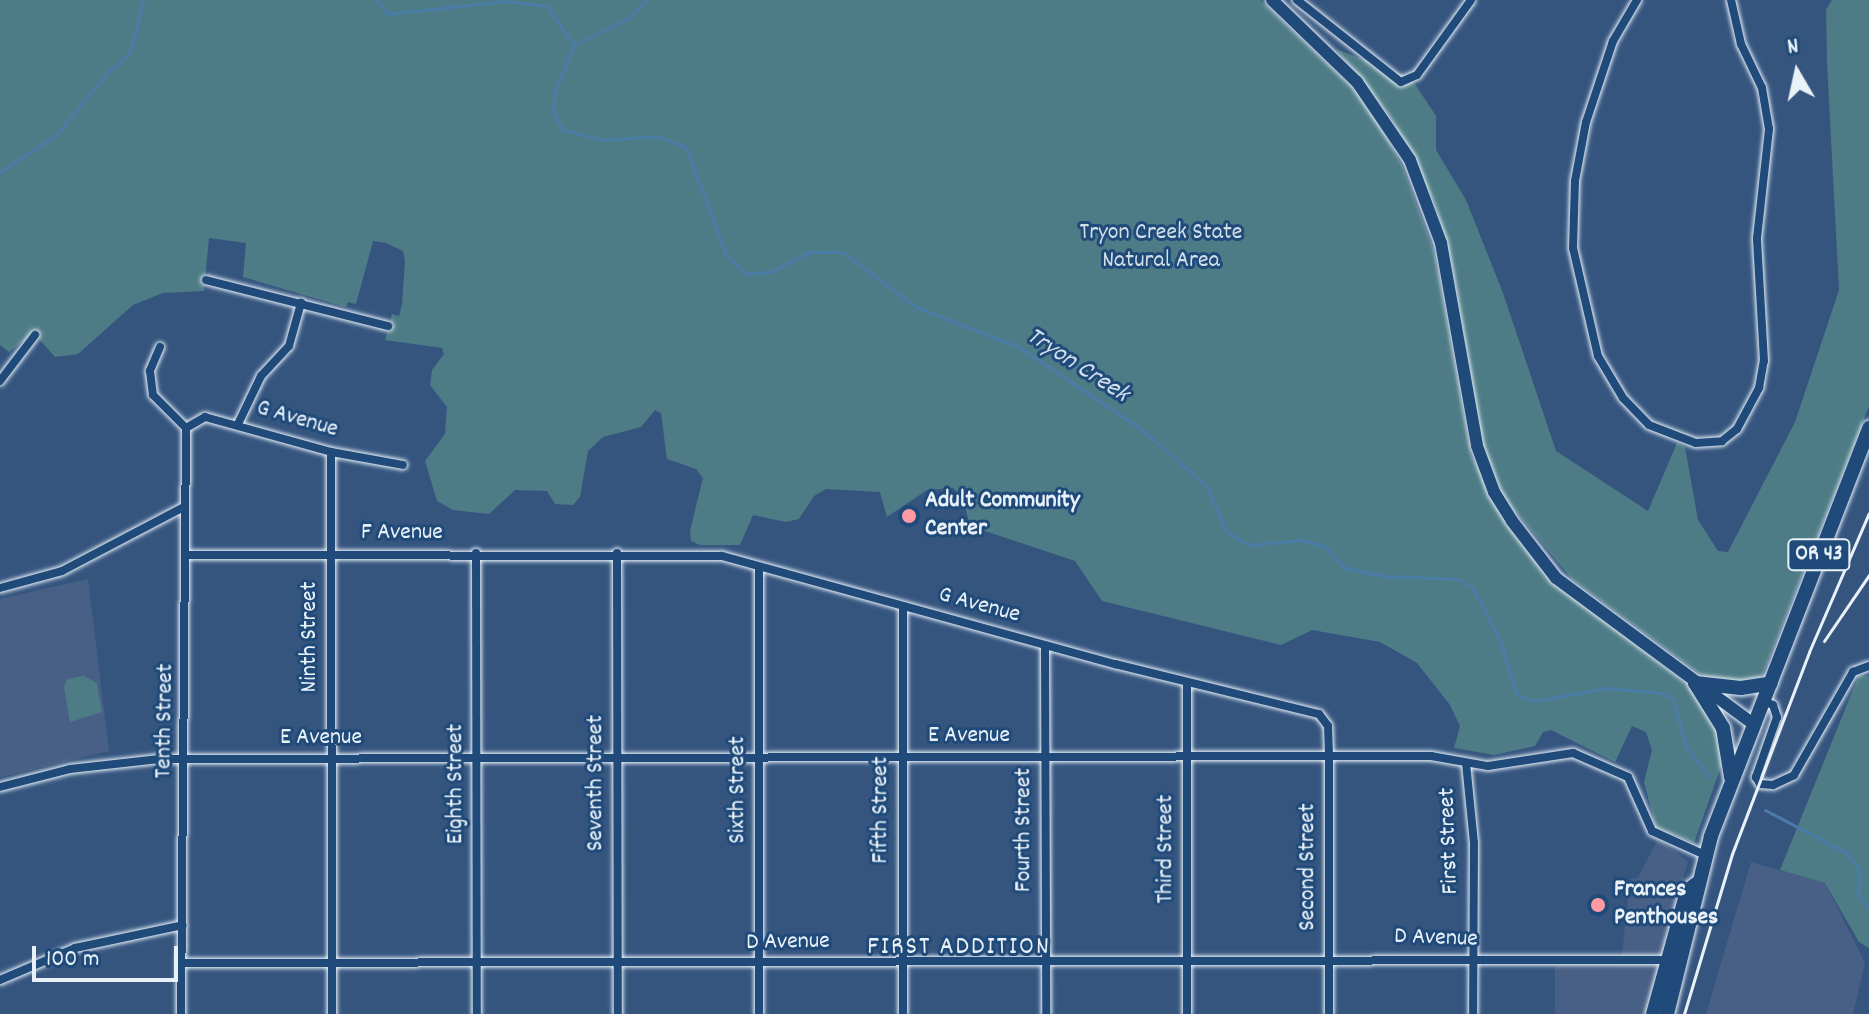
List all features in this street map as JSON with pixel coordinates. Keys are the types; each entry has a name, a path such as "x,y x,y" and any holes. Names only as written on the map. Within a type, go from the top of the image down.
{"main road":[{"path":"1272,0 1357,82 1410,160 1441,243 1477,446 1504,509 1556,578 1753,724"},
{"name":"OR 43","path":"1667,1014 1687,891 1696,884 1753,724 1869,428"},
{"path":"1695,683 1741,688 1771,683"},
{"path":"1695,683 1723,728 1732,780"},
{"name":"OR 43","path":"1653,1014 1675,960"}],"street":[{"path":"1297,0 1398,81 1417,75 1471,0"},
{"path":"1637,0 1613,41 1586,122 1575,181 1573,248 1598,356 1623,398 1649,425 1696,443 1722,441 1737,429 1756,396 1764,361 1757,238 1768,116 1762,88 1737,32 1731,0"},
{"path":"206,280 388,326"},
{"path":"238,424 261,376 289,346 301,303"},
{"path":"0,381 35,335"},
{"path":"160,347 150,371 153,395 186,428"},
{"name":"G Avenue","path":"186,428 199,417 238,424 331,452 403,465"},
{"name":"Tenth Street","path":"181,1014 186,555 182,508 186,428"},
{"name":"Ninth Street","path":"331,452 332,1014"},
{"path":"0,588 73,566 182,508"},
{"name":"Eighth Street","path":"476,553 477,1014"},
{"name":"G Avenue","path":"617,553 711,554 1045,646 1319,714 1326,721"},
{"name":"F Avenue","path":"186,555 617,553"},
{"name":"Seventh Street","path":"617,553 618,1014"},
{"name":"Sixth Street","path":"759,567 759,1014"},
{"name":"Fifth Street","path":"903,606 903,1014"},
{"name":"Fourth Street","path":"1045,646 1046,1014"},
{"path":"1764,701 1773,705 1777,717 1756,768 1762,784 1782,783 1794,775 1853,672 1869,666"},
{"name":"Third Street","path":"1187,683 1187,1014"},
{"name":"Second Street","path":"1326,721 1329,756 1329,1014"},
{"name":"E Avenue","path":"0,787 70,769 185,759 1431,756 1488,766 1582,755 1631,780 1654,833 1705,855"},
{"name":"First Street","path":"1466,763 1474,843 1473,1014"},
{"path":"0,980 75,948 183,925"},
{"name":"D Avenue","path":"182,963 759,965 1675,960"}],"shaded area":[{"path":"88,579 109,751 0,777 0,599"},
{"path":"1658,839 1688,861 1647,1014 1555,1014 1555,965 1621,964 1630,879 1638,878"},
{"path":"1751,862 1825,883 1865,963 1853,1014 1706,1014"}],"green space":[{"name":"Tryon Creek State Natural Area","path":"0,0 1260,0 1364,99 1402,165 1434,251 1471,455 1505,520 1557,584 1687,685 1713,716 1724,758 1694,843 1656,827 1644,782 1652,750 1646,732 1632,726 1615,762 1551,730 1543,732 1535,746 1494,755 1454,748 1460,726 1450,705 1417,663 1380,642 1312,630 1281,645 1102,601 1075,561 970,526 963,499 953,488 927,490 887,517 880,492 826,489 814,496 799,519 786,522 753,515 740,545 700,545 691,541 690,531 703,478 696,469 667,459 661,413 655,410 641,427 603,437 588,451 580,497 573,505 555,504 547,491 515,490 489,514 453,510 437,501 425,461 445,434 447,407 430,385 432,370 444,354 442,348 385,340 392,314 399,316 405,261 403,251 386,243 373,241 356,304 348,302 346,307 243,277 246,243 209,238 204,291 163,293 133,305 78,354 55,357 34,333 9,352 0,345"},
{"path":"1832,0 1869,0 1869,406 1763,674 1755,682 1707,679 1572,579 1504,498 1483,444 1453,269 1436,205 1392,119 1336,49 1411,78 1436,116 1436,150 1466,200 1503,293 1556,451 1648,511 1677,443 1685,447 1698,520 1718,551 1728,552 1795,422 1839,290 1827,63 1826,10"},
{"path":"1859,675 1869,676 1869,948 1859,942 1825,883 1780,870"},
{"path":"84,676 97,683 102,712 70,722 64,687 67,679"}],"waterway":[{"path":"0,172 55,136 108,72 130,53 143,0"},
{"name":"Tryon Creek","path":"377,0 387,14 505,1 547,6 574,45 555,91 553,112 563,130 603,140 657,136 686,147 726,255 746,274 773,271 809,252 843,252 916,307 1019,347 1144,431 1207,487 1226,531 1248,545 1303,540 1326,547 1345,568 1384,576 1458,579 1472,587 1500,640 1517,695 1535,701 1607,688 1662,693 1673,699 1686,747 1710,777"},
{"path":"574,45 627,19 646,0"},
{"name":"Tryon Creek","path":"1765,810 1847,853 1859,869 1858,895 1869,907"}],"railway":[{"path":"1684,1014 1732,854 1809,652 1869,513"},
{"path":"1824,641 1869,575"}],"place":[{"name":"Adult Community Center","path":"909,516"},
{"name":"Frances Penthouses","path":"1598,905"}],"district":[{"name":"FIRST ADDITION","path":"959,948"}]}
